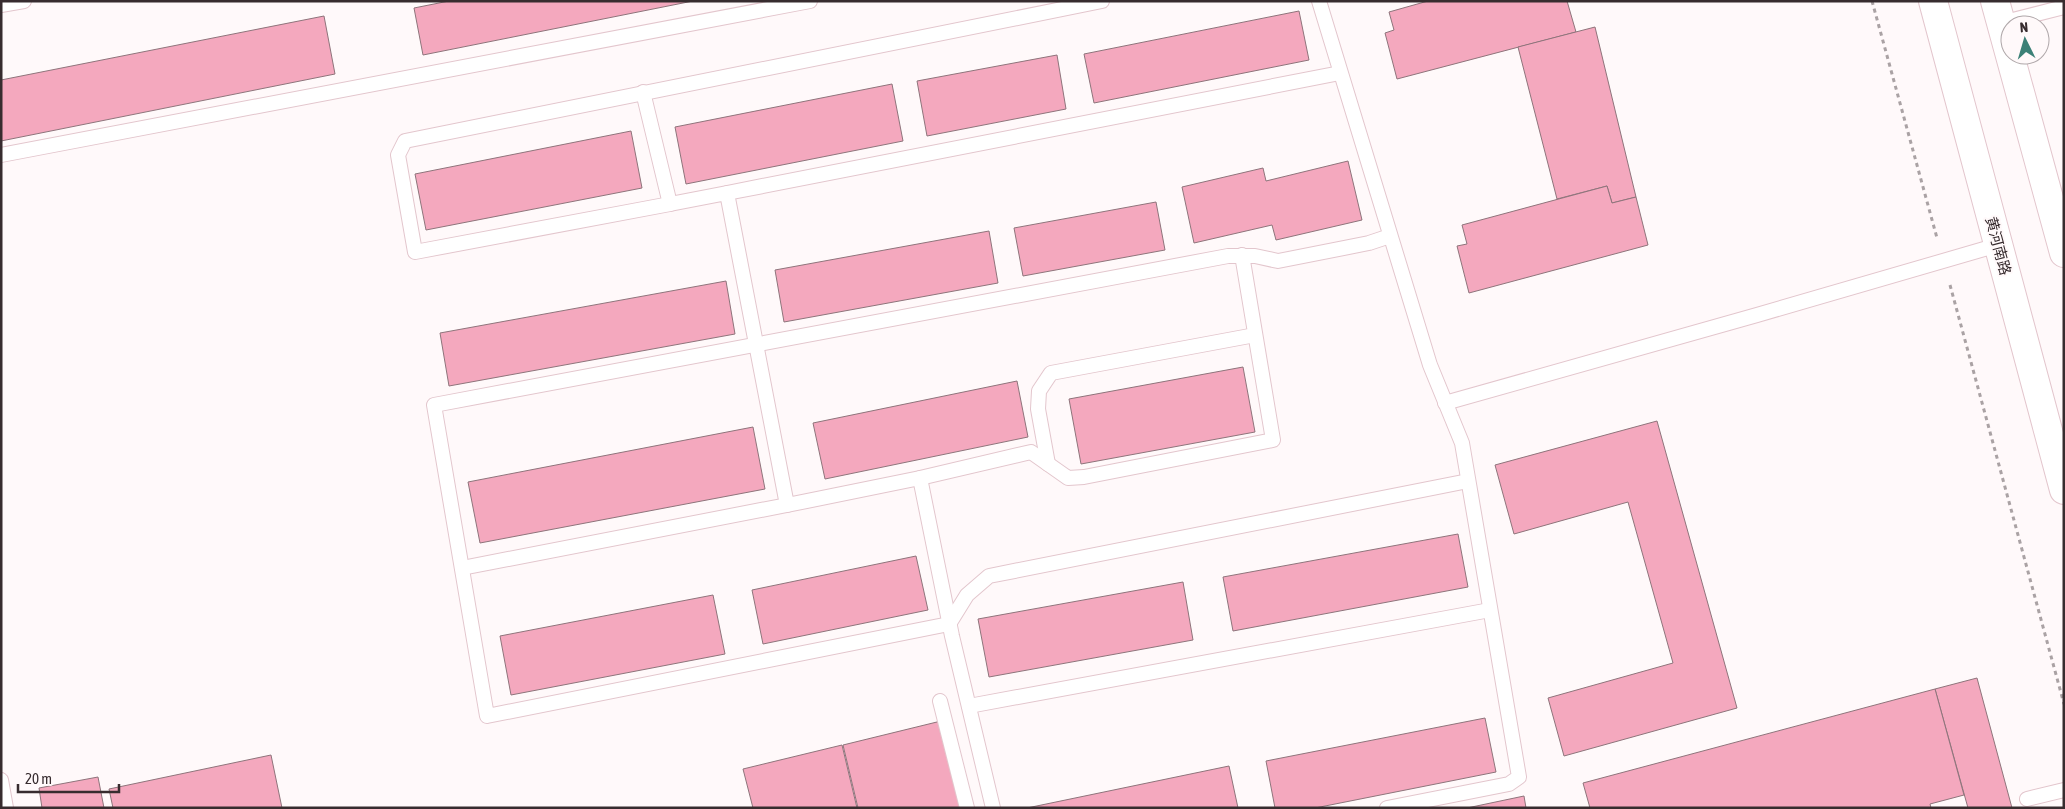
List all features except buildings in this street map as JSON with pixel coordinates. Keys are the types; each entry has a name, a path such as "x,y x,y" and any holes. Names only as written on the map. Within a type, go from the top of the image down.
{"main road":[{"name":"黄河南路","path":"1932,1 2064,490"},
{"path":"1998,12 2064,253"}],"lane":[{"path":"1,5 24,1"},
{"path":"1,154 810,1"},
{"path":"1102,1 405,141 398,155 415,252 1340,73"},
{"path":"1319,1 1430,366 1462,443 1519,777 1509,784 1387,808"},
{"path":"1998,12 2064,7"},
{"path":"643,92 670,204"},
{"path":"727,193 787,505"},
{"path":"1390,236 1370,243 1278,261 1242,255 1228,256 434,405 487,716 949,624 967,594 989,576 1468,481"},
{"path":"1445,403 1998,245"},
{"path":"462,568 920,478 1032,452 1068,478 1084,477 1273,440 1242,255"},
{"path":"1048,464 1038,409 1039,391 1051,373 1255,335"},
{"path":"920,478 949,624 994,808"},
{"path":"968,706 1490,610"},
{"path":"940,701 967,808"},
{"path":"1,780 6,808"},
{"path":"2027,799 2064,790"}],"path":[{"path":"1872,1 2064,704"}]}
